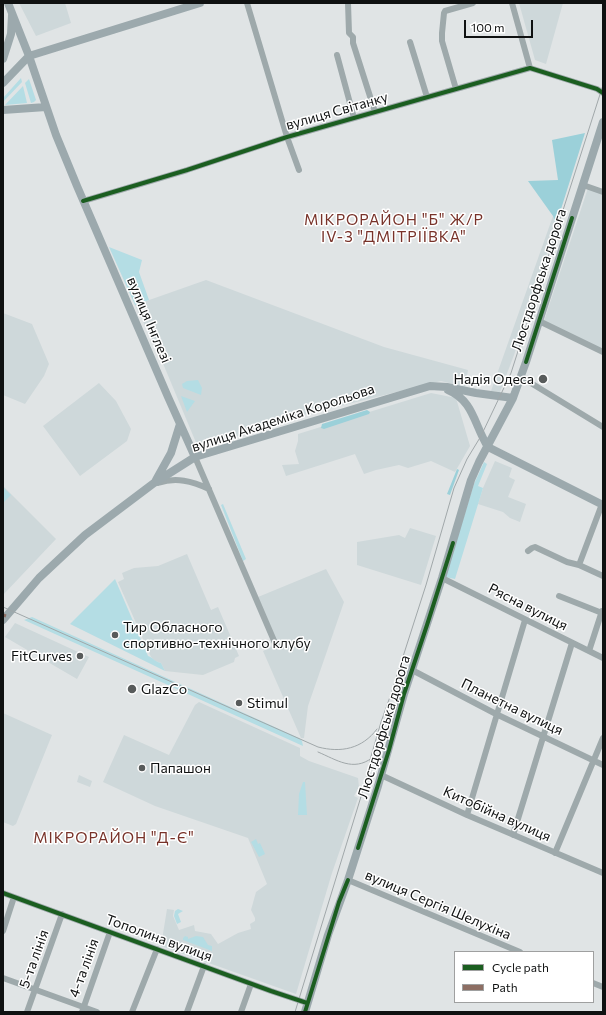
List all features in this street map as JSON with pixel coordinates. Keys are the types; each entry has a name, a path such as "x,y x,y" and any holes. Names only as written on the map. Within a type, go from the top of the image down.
{"main road":[{"name":"вулиця Інглезі","path":"8,3 29,56 46,107 83,201 195,457"},
{"path":"3,83 29,56 200,3"},
{"path":"3,59 11,34 12,12"},
{"path":"3,110 46,107"},
{"name":"Люстдорфська дорога","path":"305,1012 339,902 348,880 381,775 471,480 513,398 521,377 603,122"},
{"path":"437,386 461,397 470,407"},
{"name":"вулиця Академіка Корольова","path":"4,617 39,578 89,532 154,484 195,457 424,388 447,386 476,393 513,398"},
{"path":"476,393 471,397 469,402 470,407 481,436 488,447 602,505"},
{"path":"154,484 166,465 180,424"}],"street":[{"path":"247,3 287,137 299,170"},
{"path":"348,3 349,33 353,38 375,112"},
{"path":"456,88 442,41 444,13 445,11 473,3"},
{"path":"512,3 530,68 602,91"},
{"path":"410,42 427,98"},
{"path":"337,55 354,118"},
{"name":"вулиця Світанку","path":"83,201 187,170 287,137 530,68"},
{"path":"583,185 603,192"},
{"path":"539,321 603,352"},
{"path":"521,377 603,427"},
{"name":"вулиця Інглезі","path":"195,457 276,643"},
{"path":"154,484 165,481 181,480 209,489"},
{"path":"579,565 602,505"},
{"path":"528,551 535,547 567,562 579,565 603,576"},
{"name":"Рясна вулиця","path":"442,578 603,658"},
{"path":"558,596 602,611 588,650"},
{"path":"467,815 525,620"},
{"path":"513,835 572,643"},
{"name":"Планетна вулиця","path":"412,670 496,714 603,765"},
{"path":"555,853 603,738"},
{"name":"Китобійна вулиця","path":"381,775 467,815 602,873"},
{"path":"602,873 603,865"},
{"name":"вулиця Сергія Шелухіна","path":"348,880 518,951"},
{"name":"Тополина вулиця","path":"3,893 307,1003"},
{"path":"3,931 14,897"},
{"name":"5-та лінія","path":"27,1012 62,914"},
{"name":"4-та лінія","path":"82,1010 110,932"},
{"path":"132,1012 157,949"},
{"path":"187,1012 204,966"},
{"path":"3,978 36,990 82,1010 97,1012"},
{"path":"241,1012 251,984"}],"shaded area":[{"path":"19,3 65,3 71,23 36,36"},
{"path":"519,3 563,3 546,64 535,60"},
{"path":"21,78 22,82 3,102 3,98"},
{"path":"29,79 36,100 31,103 25,83"},
{"path":"23,86 27,103 5,105"},
{"path":"585,133 556,225 553,216 528,181 558,180 552,140"},
{"path":"588,188 603,193 603,350 544,321"},
{"path":"553,216 556,225 514,355 500,392 491,391"},
{"path":"109,247 142,260 139,272 149,300 135,305"},
{"path":"206,280 384,347 468,370 465,387 441,381 296,417 207,446 197,445 162,361 135,305"},
{"path":"3,313 32,324 49,364 44,376 25,404 3,395"},
{"path":"198,380 202,388 201,395 183,388 182,384 187,381"},
{"path":"99,383 116,401 131,429 127,441 80,476 43,426"},
{"path":"431,393 456,398 470,446 455,472 431,461 408,468 399,465 364,474 355,454 286,476 282,465 299,464 295,451 298,441 298,434"},
{"path":"181,396 195,401 187,412"},
{"path":"367,410 370,412 369,414 324,429 321,428 322,424"},
{"path":"495,461 512,468 509,477 515,480 508,497 526,504 520,522 510,518 503,512 478,504 483,488"},
{"path":"484,462 487,464 478,486 483,488 455,579 445,577 474,484"},
{"path":"457,469 459,470 450,495 447,494"},
{"path":"3,486 56,539 3,595"},
{"path":"3,488 11,495 3,503"},
{"path":"223,504 246,559 243,561 221,505"},
{"path":"410,528 436,536 421,585 357,565 357,542 399,535 405,538"},
{"path":"187,554 211,610 218,607 239,656 235,658 234,662 203,675 165,671 161,663 155,661 151,657 118,582 124,579 122,573 134,568 158,566"},
{"path":"326,569 344,602 308,706 304,738 301,738 263,651 277,644 258,597"},
{"name":"Тир Обласного спортивно-технічного клубу","path":"115,579 148,656 161,663 165,671 70,624"},
{"path":"32,617 299,738 302,741 303,746 24,620"},
{"path":"15,623 89,657 77,679 5,637"},
{"path":"199,702 300,748 300,756 309,761 358,778 359,787 354,796 358,798 332,873 296,994 161,946 167,909 174,910 173,916 179,930 194,925 195,931 211,934 218,944 238,933 251,929 250,924 255,921 251,910 256,892 267,884 248,838 155,806 103,782 124,735 169,755 195,705"},
{"path":"3,713 52,735 16,824 13,826 3,822"},
{"path":"79,775 92,781 90,787 77,782"},
{"path":"303,782 305,782 307,815 298,815 299,794"},
{"path":"256,839 258,844 260,843 265,854 259,857 251,842"},
{"path":"178,909 183,911 178,914 181,922 177,924 174,916 175,911"},
{"path":"185,936 188,937 188,939 196,936 203,937 208,945 212,946 212,951 183,940"}],"tram line":[{"path":"295,1012 367,777 370,760 381,722 426,585 454,488 467,459 481,436 511,373 603,85"},
{"path":"3,607 318,747 335,750 350,748 365,741 377,729"},
{"path":"318,752 338,761 352,764 365,762 372,758"}],"cycle path":[{"path":"83,201 187,170 287,137 530,68 597,89 603,93"},
{"path":"526,362 572,218"},
{"path":"358,848 389,750 404,694 453,543"},
{"path":"305,1012 339,902 348,880"},
{"path":"3,893 307,1003"}],"place":[{"name":"Надія Одеса","path":"543,379"},
{"name":"Тир Обласного спортивно-технічного клубу","path":"115,635"},
{"name":"FitCurves","path":"80,656"},
{"name":"GlazCo","path":"132,689"},
{"name":"Stimul","path":"239,703"},
{"name":"Папашон","path":"142,768"}],"district":[{"name":"МІКРОРАЙОН \"Б\" Ж/Р IV-3 \"ДМІТРІЇВКА\"","path":"394,228"},
{"name":"МІКРОРАЙОН \"Д-Є\"","path":"114,838"}]}
